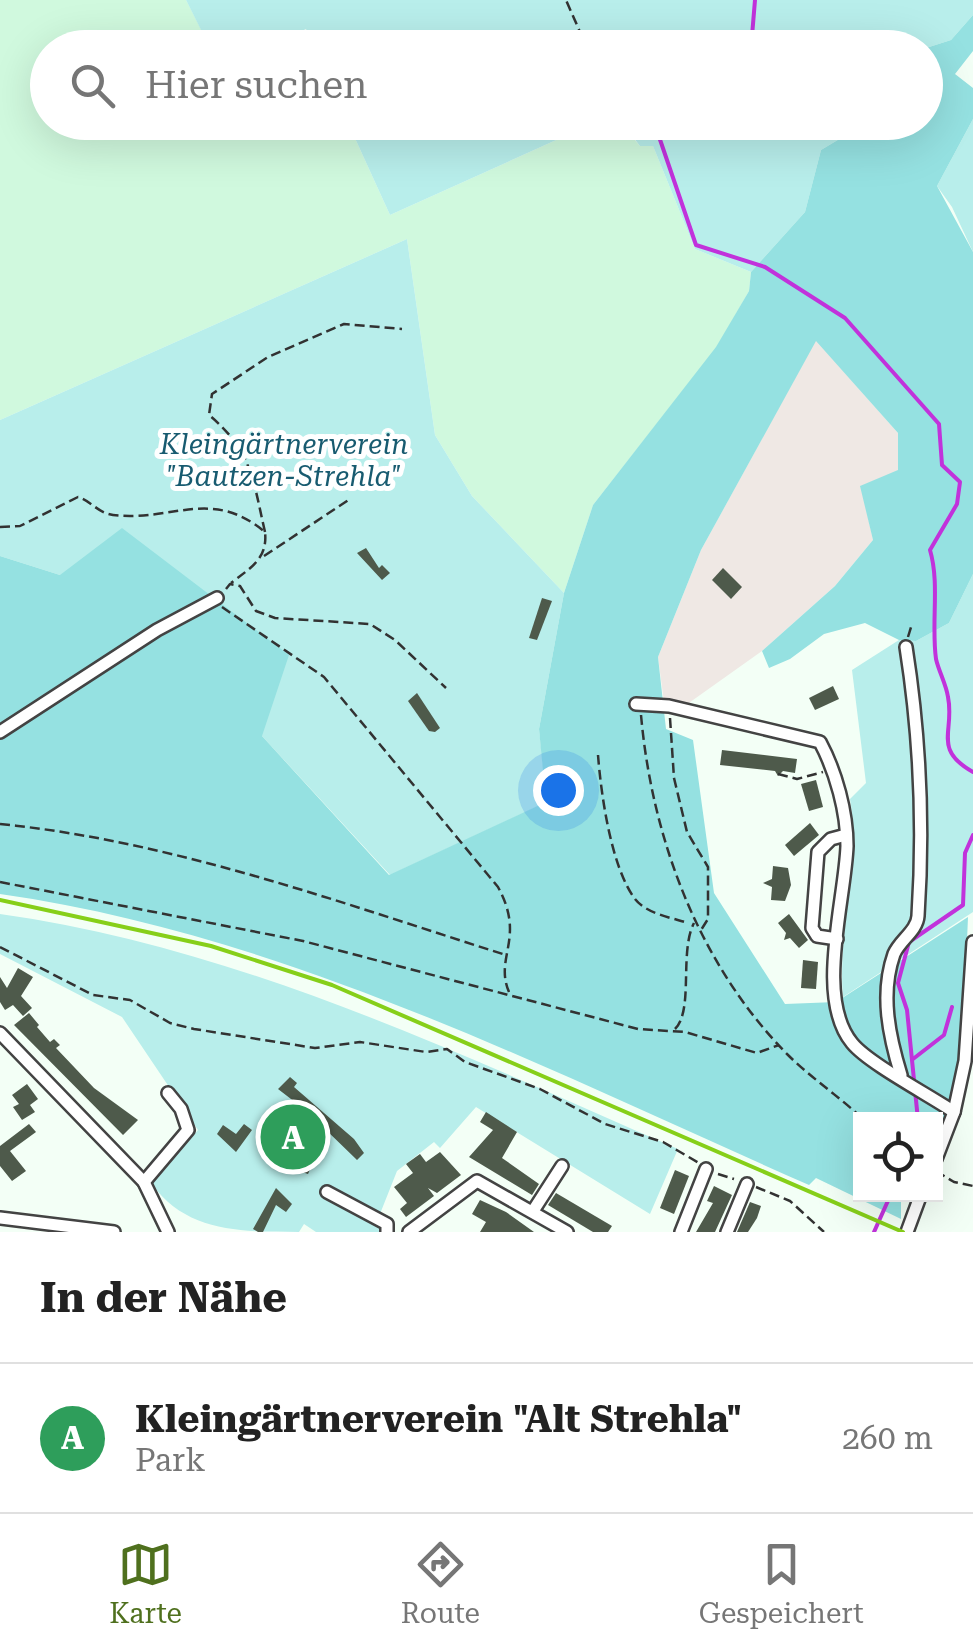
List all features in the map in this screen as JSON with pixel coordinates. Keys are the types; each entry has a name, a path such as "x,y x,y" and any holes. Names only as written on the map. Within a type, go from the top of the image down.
{"street":[{"path":"0,732 157,630 217,598"},
{"path":"906,647 922,768 918,922 895,952 887,998 887,1032 910,1082"},
{"path":"638,704 669,706 820,742 832,770 846,835 837,938 836,1010 843,1030 866,1057 954,1112"},
{"path":"837,938 817,936 812,928 818,852 831,839 846,835"},
{"path":"943,1141 954,1112 965,1060 973,942"},
{"path":"0,1033 144,1182 168,1232"},
{"path":"144,1182 188,1130 181,1108 168,1093"},
{"path":"533,1212 562,1166"},
{"path":"681,1232 706,1170"},
{"path":"409,1232 477,1180 567,1232"},
{"path":"727,1232 747,1184"},
{"path":"327,1192 380,1217 387,1224 386,1232"},
{"path":"907,1232 918,1202"},
{"path":"0,1218 114,1232"}],"path":[{"path":"566,0 579,30"},
{"path":"263,557 265,532 246,454 236,437 209,415 212,394 268,357 344,324 402,330"},
{"path":"0,528 20,526 78,497 106,514 118,515 150,516 204,506 243,514 265,532"},
{"path":"350,499 263,557 217,598 219,604 324,677 474,856 511,910 514,930 504,981 509,993"},
{"path":"230,584 240,586 256,611 275,618 370,624 395,640 446,688"},
{"path":"638,704 658,818 675,876 700,931 731,984 779,1045 855,1112"},
{"path":"669,706 674,778 687,832 708,867 708,919 700,931"},
{"path":"598,754 601,794 636,900 653,912 684,922"},
{"path":"778,774 797,779 832,770"},
{"path":"0,824 74,832 204,863 508,956"},
{"path":"0,882 208,920 509,993 638,1030 679,1028 683,1014 684,952 696,920"},
{"path":"0,947 93,994 130,1000 170,1023 194,1029 316,1048 360,1042 426,1052 447,1049 465,1062 540,1088 619,1130 664,1142 706,1170 790,1201 824,1232"},
{"path":"668,1030 757,1053 779,1045"},
{"path":"943,1175 973,1186"}],"shaded area":[{"path":"973,15 973,51 955,74 973,88 973,119 937,186 973,252 973,574 949,623 916,641 899,640 865,623 824,634 790,659 769,668 762,651 835,586 873,540 860,486 898,470 898,433 816,341 701,550 658,657 666,729 693,740 714,893 785,1004 836,1002 968,917 962,1060 957,1092 943,1130 943,1112 853,1112 853,1196 816,1178 809,1185 514,1053 313,974 211,941 106,914 0,894 0,556 60,575 122,528 289,655 262,736 389,875 546,802 539,729 564,593 593,505 716,347 749,291 751,272 805,212 821,150 838,140 943,140 943,43 951,40"},
{"path":"816,340 898,433 898,471 861,486 873,540 835,586 762,651 686,705 664,702 658,657 701,550"},
{"path":"866,1202 901,1202 901,1219"}],"green space":[{"path":"0,0 186,0 201,30 30,30 30,140 356,140 390,215 556,140 635,140 640,146 653,146 695,249 751,272 749,291 717,347 593,505 564,593 472,496 435,435 407,239 0,420"},
{"path":"186,0 973,0 973,15 951,40 943,43 943,30 201,30"},
{"path":"973,119 973,252 952,207 937,186"},
{"path":"356,140 556,140 390,215"},
{"path":"635,140 838,140 821,150 805,212 751,272 695,249 653,146 640,146"},
{"name":"Kleingärtnerverein \"Bautzen-Strehla\"","path":"407,239 435,435 472,496 564,593 539,729 547,802 390,875 262,736 217,598 60,575 0,556 0,420"},
{"path":"973,574 973,912 843,997 843,947 853,848 850,799 866,783 852,670 899,640 916,641 949,623"},
{"path":"0,914 89,930 262,978 430,1041 678,1149 650,1214 476,1107 440,1148 434,1142 397,1171 376,1224 384,1232 316,1232 304,1224 299,1232 256,1231 198,1220 181,1212 152,1184 198,1130 122,1017 0,954"}],"building":[{"path":"366,548 379,568 382,565 390,573 382,580 357,553"},
{"path":"723,568 742,587 731,599 712,580"},
{"path":"542,598 552,601 537,640 529,638"},
{"path":"833,686 839,699 815,710 809,698"},
{"path":"417,693 440,728 435,732 429,731 408,701"},
{"path":"722,750 797,759 795,773 783,771 778,776 775,771 720,765"},
{"path":"816,780 823,807 809,811 801,784"},
{"path":"810,823 819,835 794,856 785,845"},
{"path":"773,866 788,868 791,885 785,901 771,900 772,887 763,883 772,879"},
{"path":"789,914 808,940 799,948 790,938 784,940 786,933 778,923"},
{"path":"803,960 818,962 816,989 801,988"},
{"path":"18,968 33,977 21,996 32,1008 23,1016 13,1005 5,1010 0,1002 0,977 7,988"},
{"path":"29,1013 50,1042 54,1039 60,1045 56,1048 94,1088 138,1120 123,1135 14,1025"},
{"path":"290,1077 297,1083 294,1087 354,1139 364,1153 357,1160 323,1127 301,1159 312,1165 308,1174 284,1166 317,1119 278,1089"},
{"path":"27,1084 38,1099 30,1105 35,1112 22,1120 13,1107 19,1104 12,1095"},
{"path":"486,1112 517,1132 502,1158 539,1184 532,1195 469,1157 493,1130 480,1122"},
{"path":"29,1124 36,1132 10,1151 26,1171 12,1181 0,1166 0,1146"},
{"path":"244,1124 252,1130 236,1152 217,1134 223,1125 236,1134"},
{"path":"440,1152 461,1175 437,1193 428,1188 434,1196 406,1217 400,1209 407,1203 394,1187 413,1173 406,1164 420,1154 426,1162"},
{"path":"675,1170 689,1176 674,1214 660,1208"},
{"path":"714,1186 732,1195 715,1232 696,1232 713,1203 707,1201"},
{"path":"276,1188 292,1204 286,1212 276,1205 263,1232 258,1232 253,1229"},
{"path":"556,1193 612,1226 608,1232 593,1232 548,1205"},
{"path":"480,1200 534,1232 480,1232 486,1222 472,1214"},
{"path":"750,1202 761,1206 757,1218 748,1232 737,1232"}],"waterway":[{"path":"752,30 755,0"},
{"path":"660,140 696,245 765,267 845,318 939,424 942,465 960,482 957,504 930,550 936,659 948,697 949,747 960,764 973,772"},
{"path":"917,1112 907,1010 898,983 909,942 963,905 965,853 973,835"},
{"path":"913,1059 944,1035 952,1007"},
{"path":"874,1232 887,1202"}],"railway":[{"path":"0,900 211,946 332,985 903,1232"}],"place":[{"name":"Kleingärtnerverein \"Alt Strehla\"","path":"293,1137"}]}
